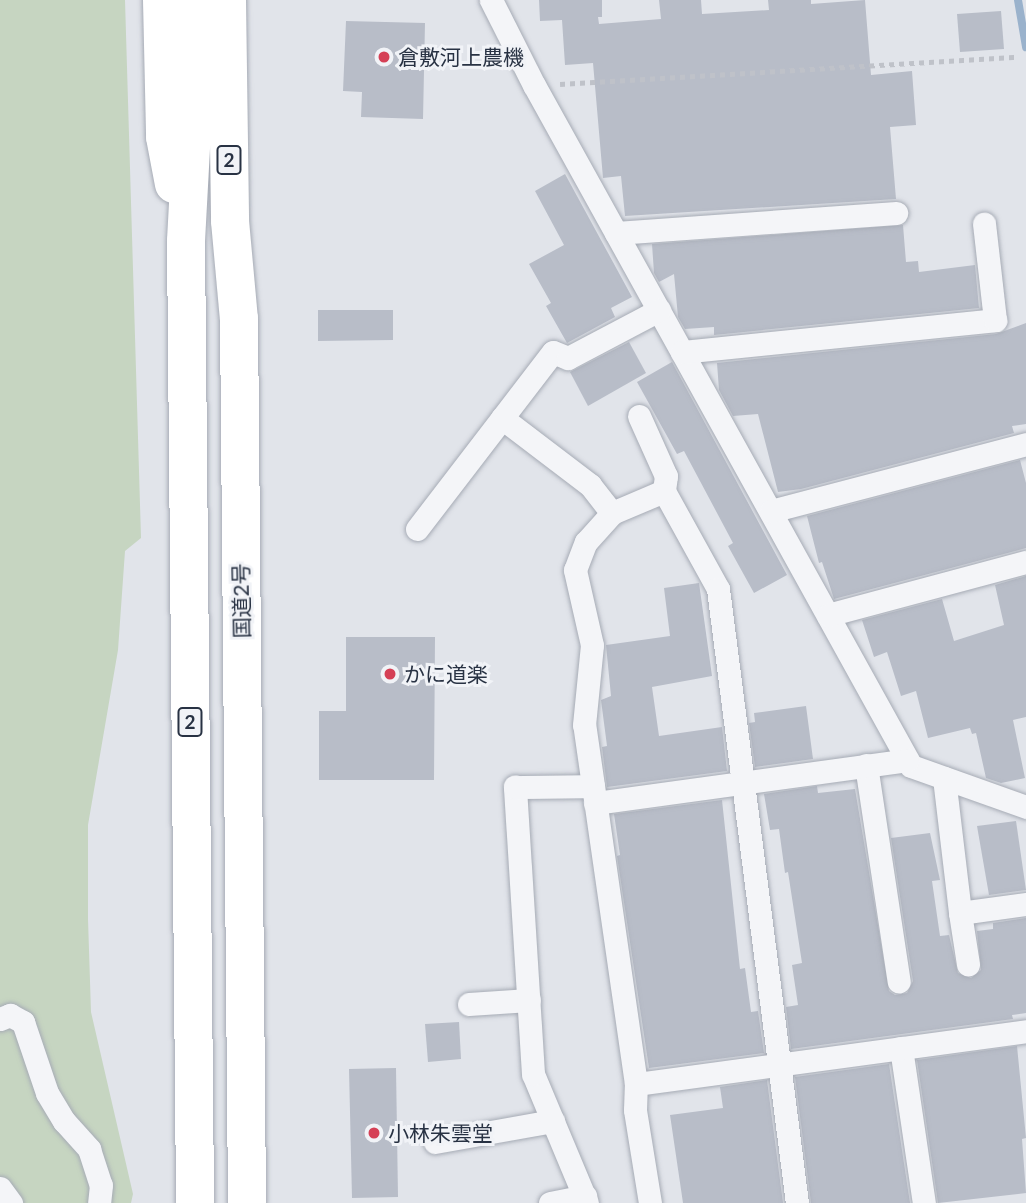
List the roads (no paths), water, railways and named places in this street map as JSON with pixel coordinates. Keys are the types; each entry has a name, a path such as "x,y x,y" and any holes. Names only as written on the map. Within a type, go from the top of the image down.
{"highway":[{"path":"162,0 165,137 186,241"},
{"name":"2","path":"191,0 192,130 186,241 195,1203"},
{"name":"国道2号","path":"227,0 230,221 239,319 247,1203"},
{"path":"239,319 252,209 253,0"}],"street":[{"path":"491,0 534,85 907,760 911,766 1026,807"},
{"path":"616,233 896,213"},
{"path":"682,352 995,320 984,224"},
{"path":"417,529 552,352 568,358 659,310"},
{"path":"639,416 666,476 664,491 718,589 797,1203"},
{"path":"502,418 590,485 612,513"},
{"path":"771,511 1026,444"},
{"path":"650,1203 635,1110 636,1084 584,725 593,645 575,570 586,542 612,513 664,491"},
{"path":"828,615 1026,562"},
{"path":"550,1203 586,1200 533,1074 515,787 594,795 742,782 907,760"},
{"path":"866,765 899,982"},
{"path":"944,778 968,964"},
{"path":"960,913 1026,904"},
{"path":"469,1004 528,1000"},
{"path":"0,1018 10,1015 23,1022 47,1093 64,1121 89,1149 102,1185 99,1203"},
{"path":"636,1084 1026,1032"},
{"path":"901,1048 924,1203"},
{"path":"435,1142 553,1121"},
{"path":"0,1188 11,1203"}],"waterway":[{"path":"1018,0 1026,47"}],"place":[{"name":"倉敷河上農機","path":"384,57"},
{"name":"かに道楽","path":"390,674"},
{"name":"小林朱雲堂","path":"374,1133"}]}
